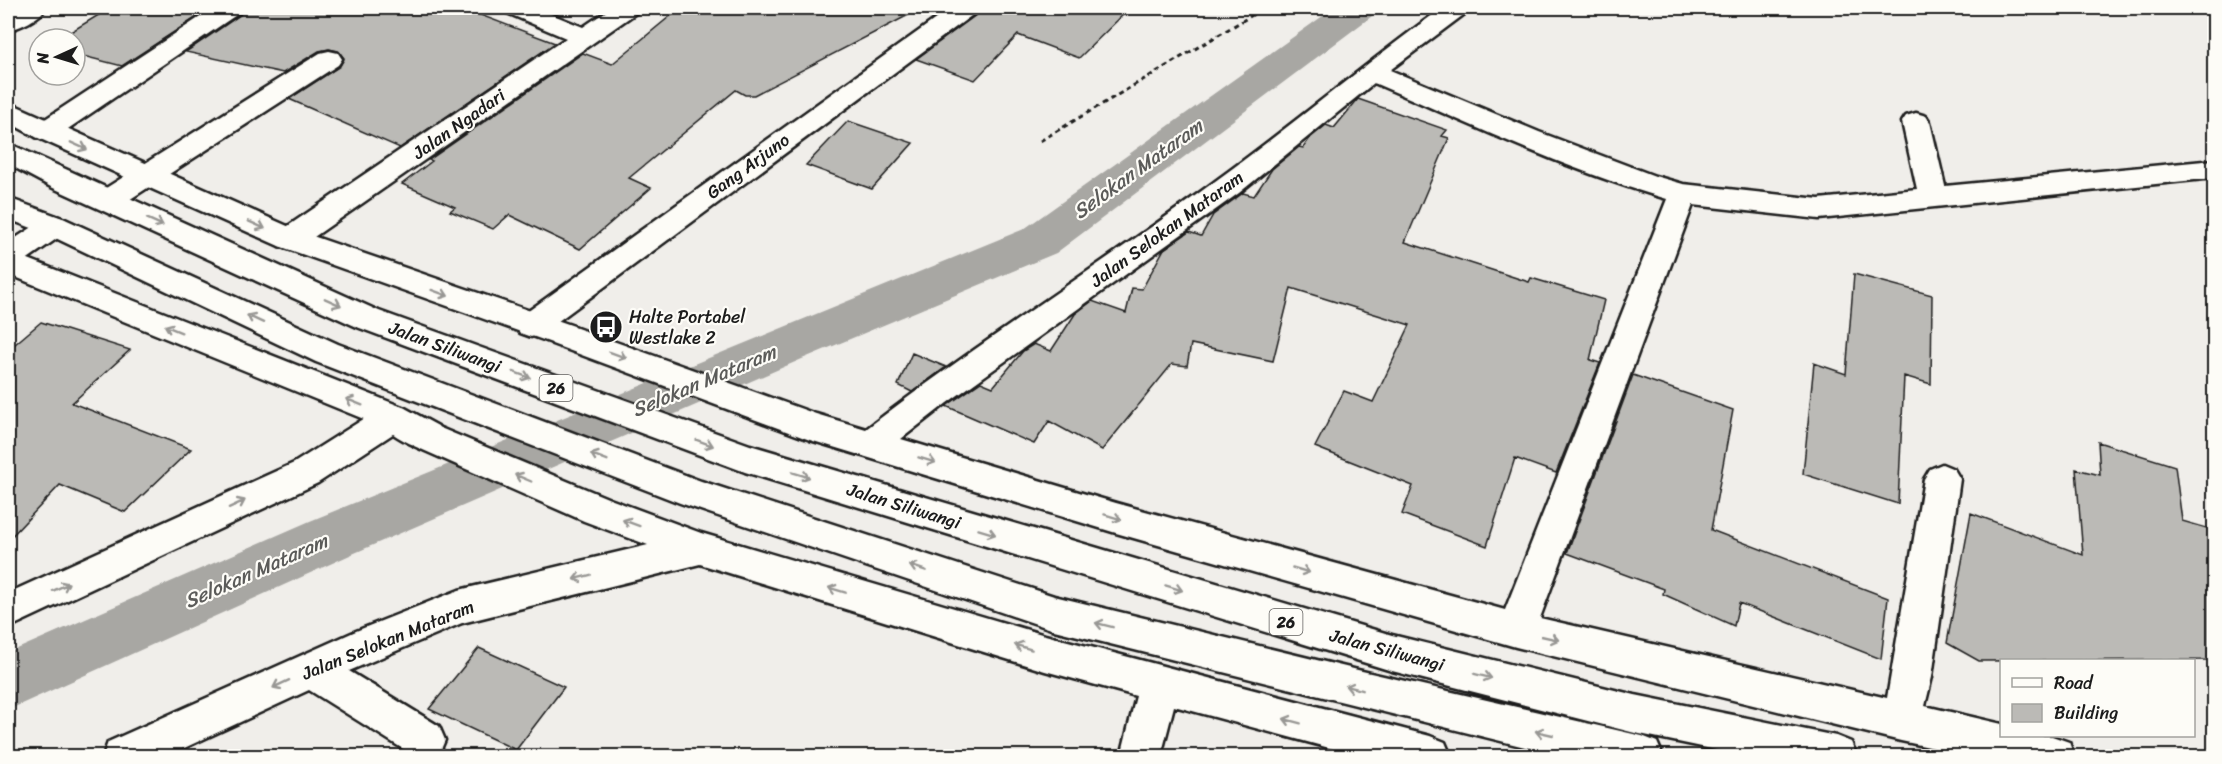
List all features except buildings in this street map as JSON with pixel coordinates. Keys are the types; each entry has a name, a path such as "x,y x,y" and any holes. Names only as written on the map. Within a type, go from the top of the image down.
{"main road":[{"path":"8,23 34,8"},
{"path":"46,131 230,8"},
{"path":"516,8 584,36"},
{"name":"Jalan Ngadari","path":"290,240 627,8"},
{"name":"Gang Arjuno","path":"531,325 966,8"},
{"name":"Jalan Selokan Mataram","path":"872,443 935,394 1229,186 1371,72 1457,8"},
{"path":"108,200 328,59"},
{"path":"1371,72 1529,138 1645,183 1683,194 1819,209 2214,169"},
{"path":"8,111 46,131 290,240 563,335 810,426 1116,518 1516,630 1901,722 2055,756"},
{"path":"1916,122 1933,198"},
{"name":"Jalan Siliwangi","path":"8,152 368,319 745,458 1392,653 1635,714 1836,756"},
{"path":"1516,630 1683,194"},
{"path":"8,208 55,226 327,353 693,493 1054,613 1362,690 1642,756"},
{"path":"8,260 55,226"},
{"path":"8,260 393,417 426,436 597,510 700,548 1034,650 1430,756"},
{"path":"8,611 306,473 393,417"},
{"path":"1901,722 1912,677 1942,479"},
{"name":"Jalan Selokan Mataram","path":"123,756 370,643 459,607 700,548"},
{"path":"312,669 424,740"},
{"path":"1141,756 1159,685"}],"path":[{"path":"1040,141 1264,8"}],"waterway":[{"name":"Selokan Mataram","path":"8,682 330,538 784,346 1040,241 1358,8"}],"place":[{"name":"Halte Portabel Westlake 2","path":"606,327"}]}
